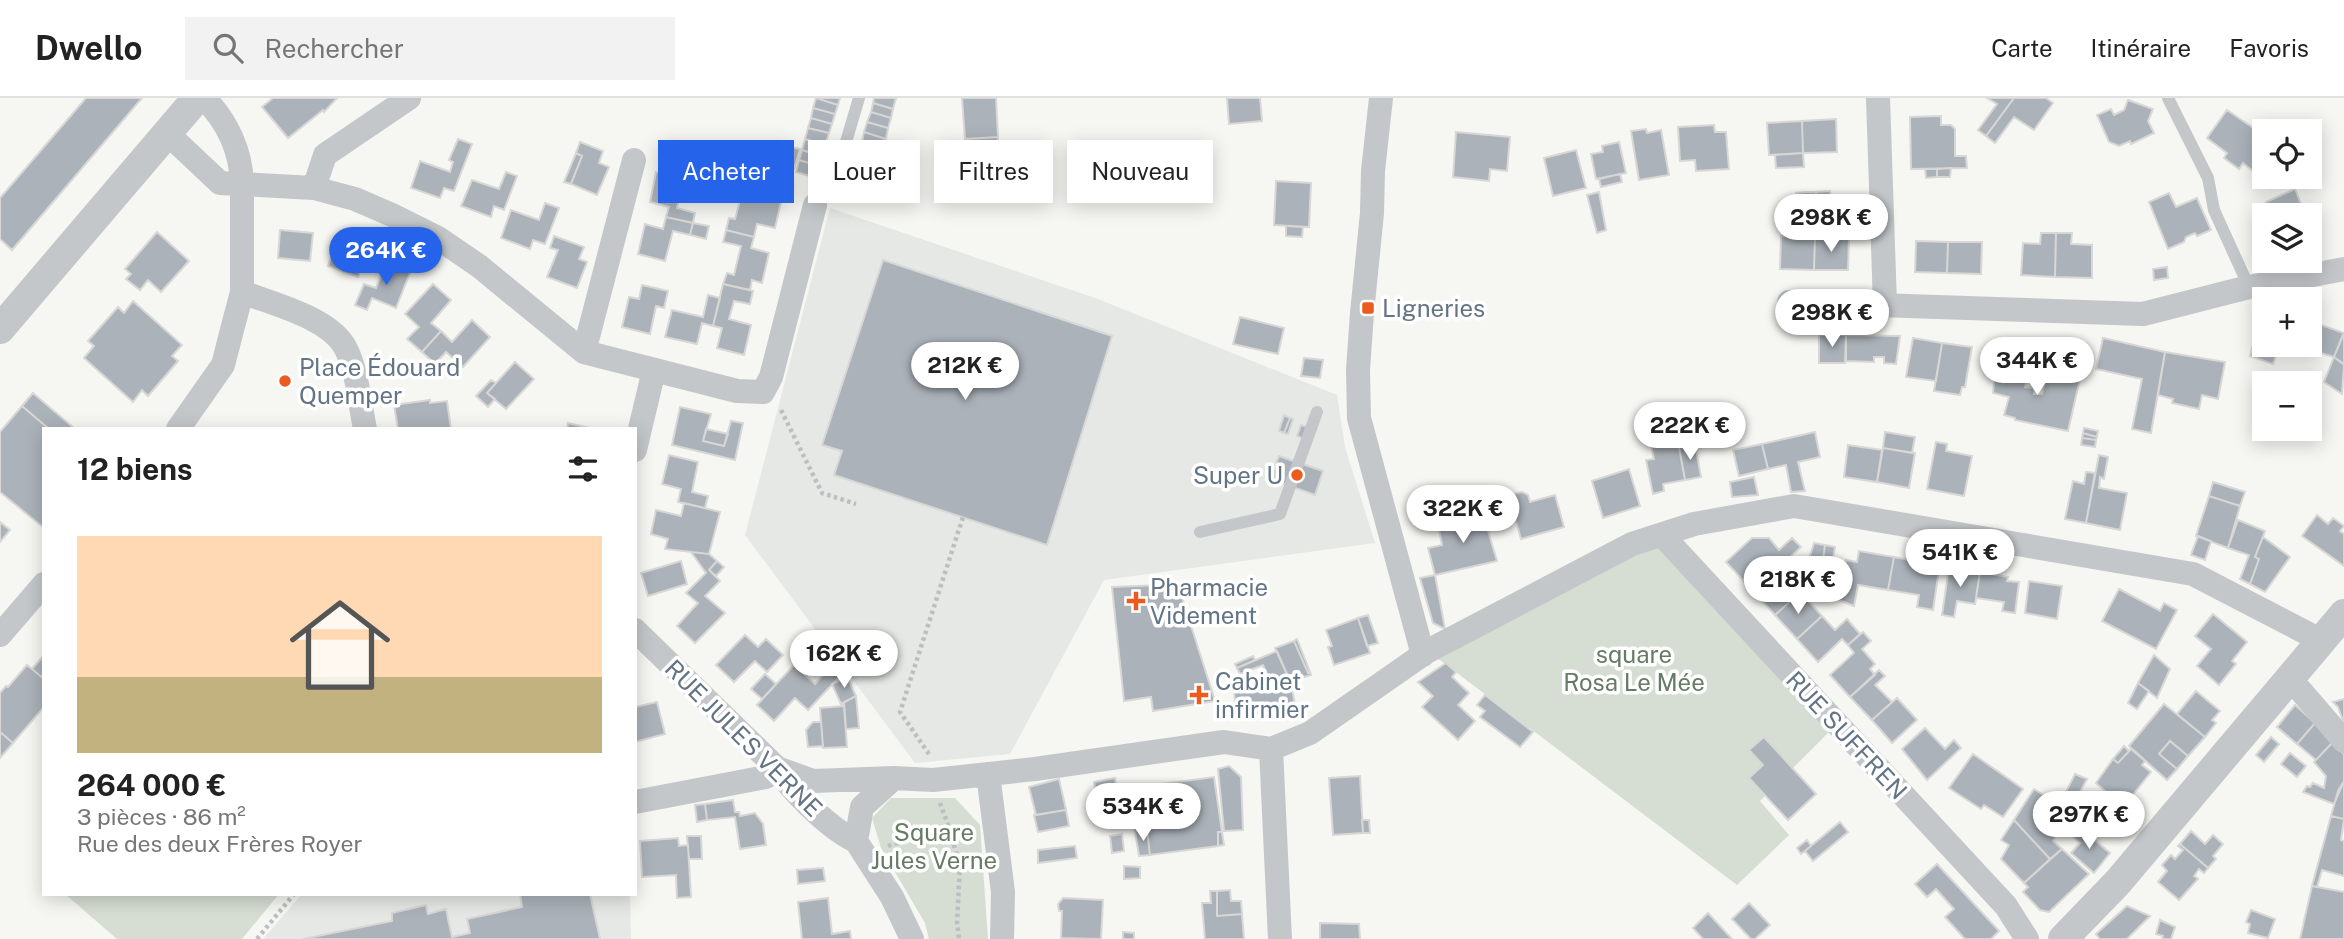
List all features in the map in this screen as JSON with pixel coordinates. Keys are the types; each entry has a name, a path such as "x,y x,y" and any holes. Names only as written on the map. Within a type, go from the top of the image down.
{"street":[{"path":"0,329 197,98"},
{"path":"179,427 223,365 242,292 242,165 229,131 204,98"},
{"path":"314,188 325,155 409,98"},
{"path":"1381,98 1359,359 1359,418 1423,656"},
{"path":"1878,98 1885,305"},
{"path":"167,133 220,183 314,188 355,199 438,238 479,267 584,352 737,391 763,392 771,377 814,205"},
{"path":"584,352 634,160"},
{"path":"1789,302 2143,314 2249,287 2344,269"},
{"path":"242,292 307,317 331,330 346,348 365,427"},
{"path":"637,442 654,370"},
{"path":"637,802 766,777 777,768 813,781 894,778 933,780 1224,741 1271,749 1310,733 1428,651 1632,544 1694,524 1794,506 2193,574 2322,641"},
{"name":"RUE SUFFREN","path":"1662,535 2006,906 2027,939"},
{"path":"0,635 42,586"},
{"path":"2063,939 2118,883 2344,614"},
{"name":"RUE JULES VERNE","path":"637,632 777,768 785,782 842,834 856,841 891,897 912,939"},
{"path":"2289,681 2344,741"},
{"path":"1271,749 1280,939"},
{"path":"988,774 1003,892 1002,939"},
{"name":"RUE JULES VERNE","path":"856,841 862,807 894,778"}],"lane":[{"path":"847,140 859,98"},
{"path":"2168,98 2207,178 2214,209 2249,287"},
{"path":"1200,532 1280,514 1317,412"}],"path":[{"path":"763,392 782,411 822,493 856,504"},
{"path":"933,780 931,756 900,712 963,517"},
{"path":"870,862 881,848 948,825 960,866 957,922 959,939"},
{"path":"257,939 293,896"}],"shaded area":[{"path":"830,208 1098,299 1337,395 1345,447 1375,543 1104,580 1010,754 915,763 745,535"},
{"path":"300,896 630,896 631,939 263,939"}],"green space":[{"name":"square Rosa Le Mée","path":"1662,535 1837,724 1760,801 1789,835 1737,885 1428,651"},
{"name":"Square Jules Verne","path":"891,798 955,798 980,825 988,939 929,939 925,923 881,848 872,818"},
{"path":"67,896 277,896 242,939 117,939"}],"building":[{"path":"86,98 142,98 12,250 0,239 0,198"},
{"path":"273,98 337,98 324,112 323,110 288,138 262,107"},
{"path":"816,98 840,98 838,105"},
{"path":"816,98 838,105 835,114 813,108"},
{"path":"874,98 896,98 893,109 873,103"},
{"path":"962,98 996,98 998,137 965,139"},
{"path":"1227,98 1260,98 1262,121 1229,124"},
{"path":"1987,98 2014,98 1986,136 1978,130 1997,104"},
{"path":"2014,98 2046,98 2053,103 2034,130 2014,117 1995,143 1986,136"},
{"path":"2128,100 2153,109 2148,121 2154,133 2131,144 2130,141 2119,146 2109,142 2097,115 2111,109 2114,115 2124,110"},
{"path":"873,103 893,109 891,118 871,112"},
{"path":"813,108 835,114 832,124 811,118"},
{"path":"2227,110 2252,127 2252,170 2243,163 2239,169 2224,158 2227,153 2207,138"},
{"path":"871,112 891,118 888,128 867,122"},
{"path":"1941,116 1941,125 1951,125 1955,129 1955,156 1966,156 1967,168 1911,169 1910,117"},
{"path":"811,118 832,124 829,133 808,128"},
{"path":"1836,119 1837,152 1803,153 1802,121"},
{"path":"1802,121 1803,153 1769,155 1767,123"},
{"path":"867,122 888,128 886,139 864,132"},
{"path":"1714,125 1715,132 1726,132 1729,169 1696,171 1695,160 1680,161 1678,127"},
{"path":"808,128 829,133 827,140 805,139"},
{"path":"1646,129 1647,133 1661,130 1669,175 1639,180 1631,131"},
{"path":"864,132 886,139 886,140 862,140"},
{"path":"1456,132 1510,137 1507,171 1490,169 1489,181 1453,177"},
{"path":"998,137 998,140 965,139"},
{"path":"458,139 472,144 454,191 444,188 440,198 411,188 420,161 450,172 453,162 449,160"},
{"path":"805,139 808,140 808,152 802,150"},
{"path":"580,142 603,151 599,163 609,167 597,195 571,184 582,156 576,153"},
{"path":"1619,142 1626,173 1596,179 1591,154 1603,152 1602,146"},
{"path":"794,148 800,149 794,169"},
{"path":"802,150 808,152 808,163 799,160"},
{"path":"1576,150 1586,188 1553,196 1544,158"},
{"path":"576,153 582,156 571,184 564,182"},
{"path":"1803,153 1804,167 1776,168 1775,155"},
{"path":"799,160 808,163 808,176 796,172"},
{"path":"1951,168 1950,177 1937,177 1937,169"},
{"path":"1925,169 1937,169 1937,177 1926,178"},
{"path":"506,172 517,176 504,210 494,206 491,217 461,206 472,180 499,189"},
{"path":"658,172 658,203 678,203 677,208 695,213 693,223 666,217 669,207 650,202"},
{"path":"1620,174 1622,182 1601,187 1599,179"},
{"path":"1276,181 1311,183 1309,227 1274,225"},
{"path":"2295,189 2301,203 2266,203"},
{"path":"1830,191 1831,202 1816,203 1816,192"},
{"path":"1599,192 1606,230 1597,233 1587,195"},
{"path":"1816,192 1816,203 1797,204 1796,193"},
{"path":"2169,193 2176,207 2197,198 2211,230 2197,236 2195,233 2186,237 2184,242 2168,249 2149,202"},
{"path":"545,203 559,208 545,244 533,240 530,249 501,238 511,210 539,220"},
{"path":"739,203 781,203 775,228 757,224 754,237 726,230 729,218 735,219"},
{"path":"666,217 693,223 690,235 673,231 665,261 638,254 645,224 663,229"},
{"path":"693,223 709,226 706,239 690,235"},
{"path":"1286,226 1303,227 1302,237 1286,236"},
{"path":"280,230 313,233 310,261 278,258"},
{"path":"726,230 754,237 751,248 769,253 762,283 752,280 750,290 723,284 727,273 734,275 741,246 723,242"},
{"path":"157,232 189,261 161,292 148,280 140,290 126,279 131,274 125,269"},
{"path":"2041,233 2056,233 2055,277 2021,275 2023,243 2040,244"},
{"path":"2056,233 2072,233 2071,244 2092,245 2092,278 2055,277"},
{"path":"554,236 584,247 579,259 587,262 577,288 547,277 558,250 550,248"},
{"path":"1781,236 1815,238 1814,270 1780,269"},
{"path":"1815,238 1849,238 1848,270 1814,270"},
{"path":"337,240 368,252 358,277 328,266"},
{"path":"1916,241 1948,242 1947,273 1915,272"},
{"path":"1948,242 1982,242 1981,274 1947,273"},
{"path":"388,260 411,270 396,308 372,298 367,310 355,305 364,284 376,288"},
{"path":"883,260 1112,336 1047,545 834,475 842,451 822,445"},
{"path":"2167,267 2168,278 2154,280 2153,269"},
{"path":"433,284 451,300 431,323 441,331 422,352 407,339 419,327 405,314"},
{"path":"723,284 753,291 750,304 734,301 729,319 751,325 744,355 717,348 722,328 713,326"},
{"path":"642,285 668,291 664,308 656,306 650,334 622,327 629,297 639,299"},
{"path":"708,295 720,298 713,326 702,323 697,344 665,337 672,310 703,317"},
{"path":"133,301 182,345 172,356 178,361 148,396 142,390 133,402 84,358 94,346 88,341 118,307 124,313"},
{"path":"1240,317 1284,328 1278,354 1233,344"},
{"path":"472,320 490,337 463,367 446,352 435,364 422,352 441,331 452,342"},
{"path":"2322,325 2344,333 2334,357 2322,353"},
{"path":"2344,332 2344,362 2343,364 2334,357"},
{"path":"1819,335 1846,335 1845,363 1819,363"},
{"path":"1846,335 1900,336 1896,364 1884,363 1884,357 1874,357 1874,362 1846,361"},
{"path":"1913,338 1942,343 1936,381 1906,377"},
{"path":"2103,338 2165,352 2151,433 2132,429 2142,379 2096,369"},
{"path":"1942,343 1972,347 1965,387 1962,387 1960,395 1934,391"},
{"path":"2165,352 2225,362 2218,399 2202,395 2199,409 2172,403 2173,399 2158,395"},
{"path":"2253,357 2275,357 2273,364"},
{"path":"2334,357 2344,364 2342,394 2324,382"},
{"path":"1304,358 1323,360 1320,378 1301,376"},
{"path":"515,362 534,379 506,409 487,393"},
{"path":"1996,363 2028,368 2025,387 2034,388 2034,394 2042,394 2048,370 2080,379 2068,431 2015,420 2004,415 2009,397 1993,393"},
{"path":"491,380 496,383 487,393 495,399 488,407 476,396"},
{"path":"33,393 73,427 47,427 22,406"},
{"path":"430,400 430,403 447,401 451,427 398,427 394,405"},
{"path":"22,406 47,427 42,427 42,526 0,492 0,432"},
{"path":"680,407 711,414 703,441 724,446 731,421 743,423 735,460 672,445"},
{"path":"1284,415 1290,418 1284,433 1279,431"},
{"path":"1290,418 1293,419 1288,434 1284,433"},
{"path":"568,423 585,427 567,427"},
{"path":"1301,425 1308,427 1304,439 1297,436"},
{"path":"2084,428 2098,431 2097,437 2083,433"},
{"path":"706,429 728,434 724,446 703,441"},
{"path":"1815,432 1820,457 1798,462 1805,491 1791,492 1786,465 1768,469 1762,444"},
{"path":"1885,432 1915,437 1912,453 1883,448"},
{"path":"2083,433 2097,437 2096,440 2082,438"},
{"path":"1677,437 1685,480 1663,484 1664,491 1653,494 1646,460 1654,459 1650,442"},
{"path":"2082,438 2096,440 2095,447 2081,445"},
{"path":"1936,442 1947,444 1946,451 1972,456 1964,496 1927,489"},
{"path":"1695,444 1701,477 1685,480 1679,447"},
{"path":"1762,444 1768,469 1739,476 1733,450"},
{"path":"1848,445 1882,450 1877,482 1844,477"},
{"path":"1883,448 1915,453 1909,488 1877,482"},
{"path":"669,455 698,462 692,492 708,496 705,508 678,502 681,489 662,484"},
{"path":"2099,455 2108,457 2104,479 2100,477 2099,488 2127,493 2120,530 2086,523"},
{"name":"Super U","path":"1279,456 1323,471 1315,495 1270,479"},
{"path":"1629,469 1640,506 1603,518 1592,481"},
{"path":"2086,472 2095,473 2086,523 2065,519 2073,481 2084,484"},
{"path":"1754,477 1758,495 1732,497 1730,482"},
{"path":"2213,482 2245,492 2240,506 2209,496"},
{"path":"1522,492 1528,495 1530,502 1555,495 1564,527 1521,539 1510,500 1513,494"},
{"path":"2209,496 2240,506 2228,548 2196,536"},
{"path":"684,503 720,512 709,554 665,549 668,539 651,534 656,510 681,516"},
{"path":"1483,514 1497,561 1435,575 1428,548 1442,545 1438,524"},
{"path":"2317,515 2328,524 2333,518 2344,526 2340,531 2344,534 2344,566 2302,536"},
{"path":"2238,520 2265,531 2255,557 2259,559 2250,584 2240,579 2249,555 2228,548"},
{"path":"0,522 10,530 0,542"},
{"path":"2198,536 2211,541 2205,560 2191,555"},
{"path":"2263,537 2290,557 2265,592 2250,584 2259,559 2255,557"},
{"path":"1752,538 1769,538 1779,550 1792,538 1801,547 1753,591 1726,562"},
{"path":"1814,543 1825,545 1821,574 1775,615 1753,591 1773,572 1789,589 1804,575"},
{"path":"1825,545 1835,547 1829,582 1816,594 1808,585 1821,574"},
{"path":"1859,551 1894,557 1888,590 1858,585 1854,606 1839,600 1846,560 1857,562"},
{"path":"691,552 709,554 717,561 709,570 720,581 705,596 725,613 695,643 677,626 698,603 686,593 706,573"},
{"path":"1894,557 1929,564 1928,568 1939,570 1933,610 1917,607 1919,595 1888,590"},
{"path":"681,561 687,584 648,596 641,573"},
{"path":"717,561 724,567 716,576 709,570"},
{"path":"1949,567 1980,572 1975,604 1957,601 1954,617 1942,615"},
{"path":"1980,572 2008,577 2007,581 2019,582 2015,613 2002,611 2004,602 1976,598"},
{"path":"1435,575 1445,629 1433,623 1420,578"},
{"path":"2029,581 2062,586 2057,619 2025,613"},
{"path":"1162,585 1163,589 1178,585 1215,701 1153,711 1151,697 1124,701 1112,587"},
{"path":"2119,589 2160,611 2164,603 2177,610 2156,649 2102,621"},
{"path":"1800,592 1822,616 1797,639 1775,615"},
{"path":"2213,614 2247,642 2232,661 2236,664 2219,685 2197,666 2211,649 2195,636"},
{"path":"1368,615 1378,643 1367,646 1358,618"},
{"path":"1822,616 1835,630 1847,619 1860,634 1848,645 1842,639 1818,662 1797,639"},
{"path":"1358,618 1370,653 1334,665 1328,647 1332,646 1326,630"},
{"path":"1863,632 1871,641 1862,649 1875,664 1870,669 1875,675 1850,697 1830,675 1854,653 1848,645"},
{"path":"745,635 758,647 766,639 783,655 767,672 755,661 734,682 716,665"},
{"path":"1297,639 1310,672 1308,673 1294,641"},
{"path":"1294,641 1311,675 1290,681 1275,648"},
{"path":"1277,651 1290,681 1296,708 1237,718 1234,691 1273,687 1263,665 1240,674 1237,668"},
{"path":"2154,655 2170,669 2157,698 2138,683"},
{"path":"1253,656 1255,660 1237,668 1235,664"},
{"path":"42,657 42,677 32,669"},
{"path":"834,663 843,673 808,710 795,698 774,721 757,705 794,665 815,684"},
{"path":"1446,663 1456,672 1452,677 1469,693 1458,705 1475,721 1458,740 1422,707 1433,696 1418,682"},
{"path":"27,665 42,677 42,709 13,743 0,732 0,693"},
{"path":"1879,670 1885,676 1875,685 1892,702 1872,720 1850,697"},
{"path":"765,674 776,684 762,699 751,689"},
{"path":"847,677 856,696 841,704 832,684"},
{"path":"2138,683 2149,691 2137,709 2128,703"},
{"path":"2196,691 2220,711 2212,720 2216,723 2205,737 2177,714"},
{"path":"1485,695 1533,732 1520,747 1480,717 1485,711 1477,705"},
{"path":"856,696 859,728 846,729 844,702"},
{"path":"1897,698 1917,720 1892,743 1872,720"},
{"path":"2344,699 2344,723 2338,707 2333,702"},
{"path":"657,702 665,734 637,741 637,707"},
{"path":"2164,704 2205,737 2188,756 2170,741 2159,754 2177,769 2167,780 2129,746"},
{"path":"2295,705 2315,723 2297,744 2277,727"},
{"path":"844,706 847,747 823,748 820,708"},
{"path":"813,722 821,722 823,746 808,747 806,730"},
{"path":"2315,723 2332,743 2316,760 2297,744"},
{"path":"1925,728 1945,749 1954,740 1961,748 1927,780 1902,749"},
{"path":"0,732 13,743 0,758"},
{"path":"1764,737 1816,794 1788,820 1749,778 1763,765 1749,750"},
{"path":"2271,737 2279,744 2264,762 2256,755"},
{"path":"2170,741 2188,756 2177,769 2159,754"},
{"path":"2332,743 2344,754 2344,781 2334,804 2303,792 2313,783 2324,788 2326,776 2314,762"},
{"path":"2124,746 2129,751 2118,763 2113,759"},
{"path":"2131,749 2145,761 2142,765 2151,772 2123,807 2096,783 2113,759 2118,763"},
{"path":"2290,753 2306,766 2297,777 2281,764"},
{"path":"1973,754 2023,789 2003,817 1984,805 1981,809 1949,788"},
{"path":"1229,766 1241,777 1243,830 1224,831 1218,769"},
{"path":"2075,774 2087,779 2075,801 2064,796"},
{"path":"1360,776 1363,833 1333,835 1329,778"},
{"path":"1214,777 1222,832 1218,832 1218,846 1150,855 1147,830 1135,831 1130,788"},
{"path":"1115,778 1118,801 1098,804 1094,782"},
{"path":"1059,779 1066,810 1036,815 1029,787"},
{"path":"2344,781 2344,819 2331,816 2338,791"},
{"path":"2034,789 2069,811 2053,841 2062,849 2050,859 2014,820"},
{"path":"733,800 735,812 739,812 740,816 755,813 763,824 766,845 740,849 735,817 707,820 705,804"},
{"path":"705,804 707,820 697,822 695,805"},
{"path":"1066,810 1069,826 1038,832 1034,815"},
{"path":"2331,816 2344,819 2341,840 2344,841 2344,876 2322,870 2317,887 2312,886"},
{"path":"1362,820 1369,820 1370,833 1363,833"},
{"path":"2014,820 2050,859 2024,883 2001,859 2009,845 2001,840"},
{"path":"1840,822 1848,832 1813,861 1805,851"},
{"path":"2080,828 2110,853 2094,873 2071,853 2080,843 2073,837"},
{"path":"1147,830 1150,855 1139,856 1135,831"},
{"path":"2191,831 2205,844 2213,835 2223,844 2213,856 2216,859 2208,868 2180,844"},
{"path":"1218,832 1222,832 1224,845 1218,846"},
{"path":"1122,834 1124,851 1112,853 1110,836"},
{"path":"687,836 701,836 702,859 689,859"},
{"path":"678,838 679,846 688,845 691,897 677,898 676,875 642,877 640,841"},
{"path":"1807,840 1811,846 1801,854 1797,848"},
{"path":"2180,844 2208,868 2204,873 2199,869 2194,876 2198,879 2179,900 2158,882 2167,871 2162,865 2171,855 2175,859 2183,850 2178,846"},
{"path":"1075,846 1077,858 1038,863 1038,850"},
{"path":"2062,849 2089,874 2049,912 2040,910 2023,892 2028,887 2024,883"},
{"path":"1937,864 1999,931 1991,939 1965,939 1945,917 1954,909 1936,889 1927,897 1915,884"},
{"path":"1124,866 1140,867 1140,878 1124,879"},
{"path":"823,868 825,881 798,884 797,870"},
{"path":"2312,886 2344,892 2344,939 2300,939"},
{"path":"1230,890 1231,901 1241,901 1242,914 1217,916 1217,891"},
{"path":"1210,891 1217,891 1217,916 1242,914 1244,939 1205,939 1202,903 1211,903"},
{"path":"520,896 590,896 600,939 303,939 392,921 392,913 426,905 428,914 446,909 452,937 470,933 467,919 522,907"},
{"path":"828,898 832,934 850,931 851,939 802,939 798,902"},
{"path":"1063,898 1103,900 1101,939 1061,938 1062,911 1059,911 1058,904"},
{"path":"1749,903 1770,925 1755,939 1751,939 1732,919"},
{"path":"2127,906 2150,916 2127,939 2100,939 2096,934"},
{"path":"2251,910 2275,919 2268,938 2248,933 2250,924 2246,922"},
{"path":"1708,913 1732,939 1703,939 1693,928"},
{"path":"2160,920 2175,927 2171,939 2162,939 2163,936 2156,934"},
{"path":"1320,923 1359,924 1360,939 1320,939"},
{"path":"1123,932 1134,933 1134,939 1123,939"}],"place":[{"name":"Ligneries","path":"1368,308"},
{"name":"Place Édouard Quemper","path":"285,381"},
{"name":"Super U","path":"1297,475"},
{"name":"Pharmacie Videment","path":"1136,601"},
{"name":"Cabinet infirmier","path":"1199,695"}]}
